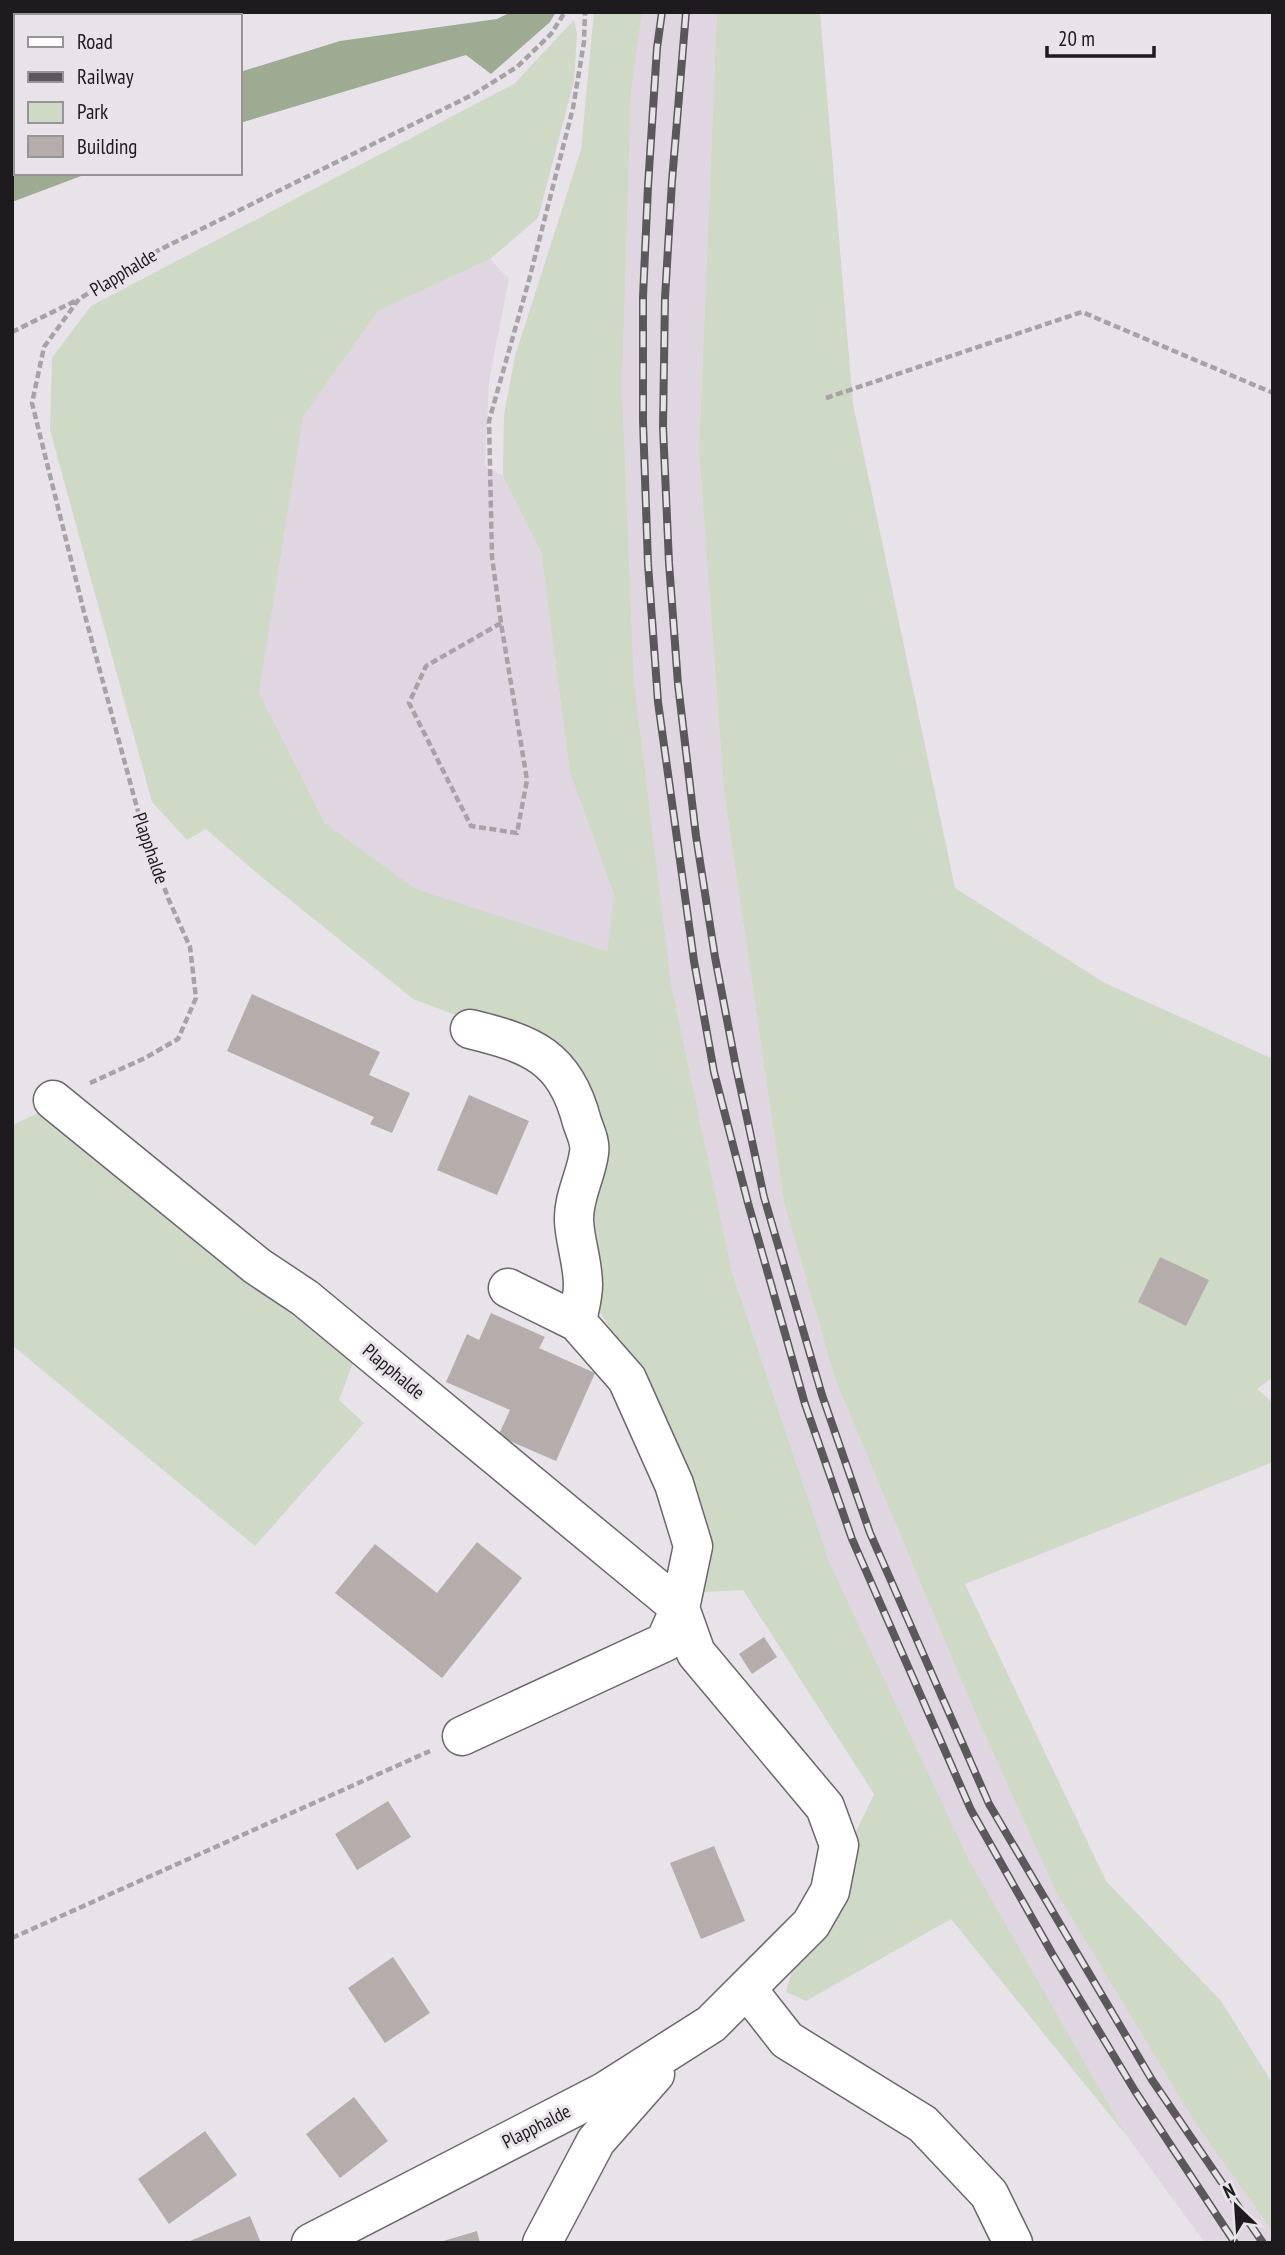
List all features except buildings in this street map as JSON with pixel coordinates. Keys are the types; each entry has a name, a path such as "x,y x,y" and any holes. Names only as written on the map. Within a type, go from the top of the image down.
{"street":[{"path":"470,1029 510,1039 544,1056 559,1071 580,1111 590,1150 576,1199 574,1222 583,1286 578,1322"},
{"name":"Plapphalde","path":"53,1100 257,1266 305,1298 680,1608 696,1653 825,1807 839,1845 830,1891 811,1924 711,2024 604,2092 311,2243"},
{"path":"463,1736 665,1642 680,1608 693,1546 674,1484 627,1379 578,1322 508,1288"},
{"path":"747,1989 787,2040 923,2124 989,2194 1013,2243"},
{"path":"542,2243 596,2141 648,2081 711,2024"}],"path":[{"name":"Plapphalde","path":"53,1100 145,1058 178,1039 196,998 190,947 168,898 139,815 84,612 32,403 44,347 79,299 153,253 474,94 517,67 551,34 565,12"},
{"path":"501,622 426,666 409,703 471,826 517,833 527,780 492,557 489,421 573,108 584,42 584,12"},
{"path":"12,332 79,299"},
{"path":"826,398 1082,312 1273,393"},
{"path":"12,1938 463,1736"}],"shaded area":[{"path":"642,12 717,12 699,451 724,791 784,1202 835,1379 975,1713 1056,1892 1195,2123 1273,2232 1273,2243 1205,2243 1126,2135 969,1860 829,1561 732,1272 671,983 634,680 622,387 631,94"},
{"path":"490,259 509,279 489,381 485,466 503,476 541,552 570,773 614,895 607,951 416,889 325,823 259,693 303,417 378,311"}],"green space":[{"path":"511,12 556,12 550,22 491,74 466,55 242,122 242,71 340,41 497,19"},
{"path":"594,12 642,12 631,94 622,387 634,680 671,983 732,1272 829,1561 969,1860 1126,2135 951,1919 806,2001 786,1992 792,1971 848,1899 851,1842 874,1794 743,1590 703,1592 658,1407 600,1312 582,1225 602,1119 567,1057 413,999 206,829 187,840 152,802 50,430 52,358 91,306 514,84 574,20 577,34 574,81 538,218 490,259 378,311 303,417 259,693 325,823 416,889 607,951 614,895 570,773 541,552 503,476 504,415 515,356 581,150"},
{"path":"717,12 820,12 853,404 955,888 1105,983 1273,1059 1273,1377 1257,1389 1273,1403 1273,1462 965,1584 1106,1881 1221,2001 1273,2084 1273,2232 1195,2123 1056,1892 975,1713 835,1379 784,1202 724,791 699,451"},
{"path":"12,142 14,175 84,175 12,202"},
{"path":"48,1109 354,1360 339,1400 364,1423 255,1546 12,1345 12,1125"}],"railway":[{"path":"662,12 657,48 643,297 643,421 648,564 658,702 694,961 714,1072 805,1404 852,1539 971,1810 1053,1955 1135,2091 1235,2243"},
{"path":"686,12 665,298 663,427 669,563 678,684 696,836 715,957 764,1197 822,1395 870,1533 989,1804 1152,2080 1263,2243"}]}
